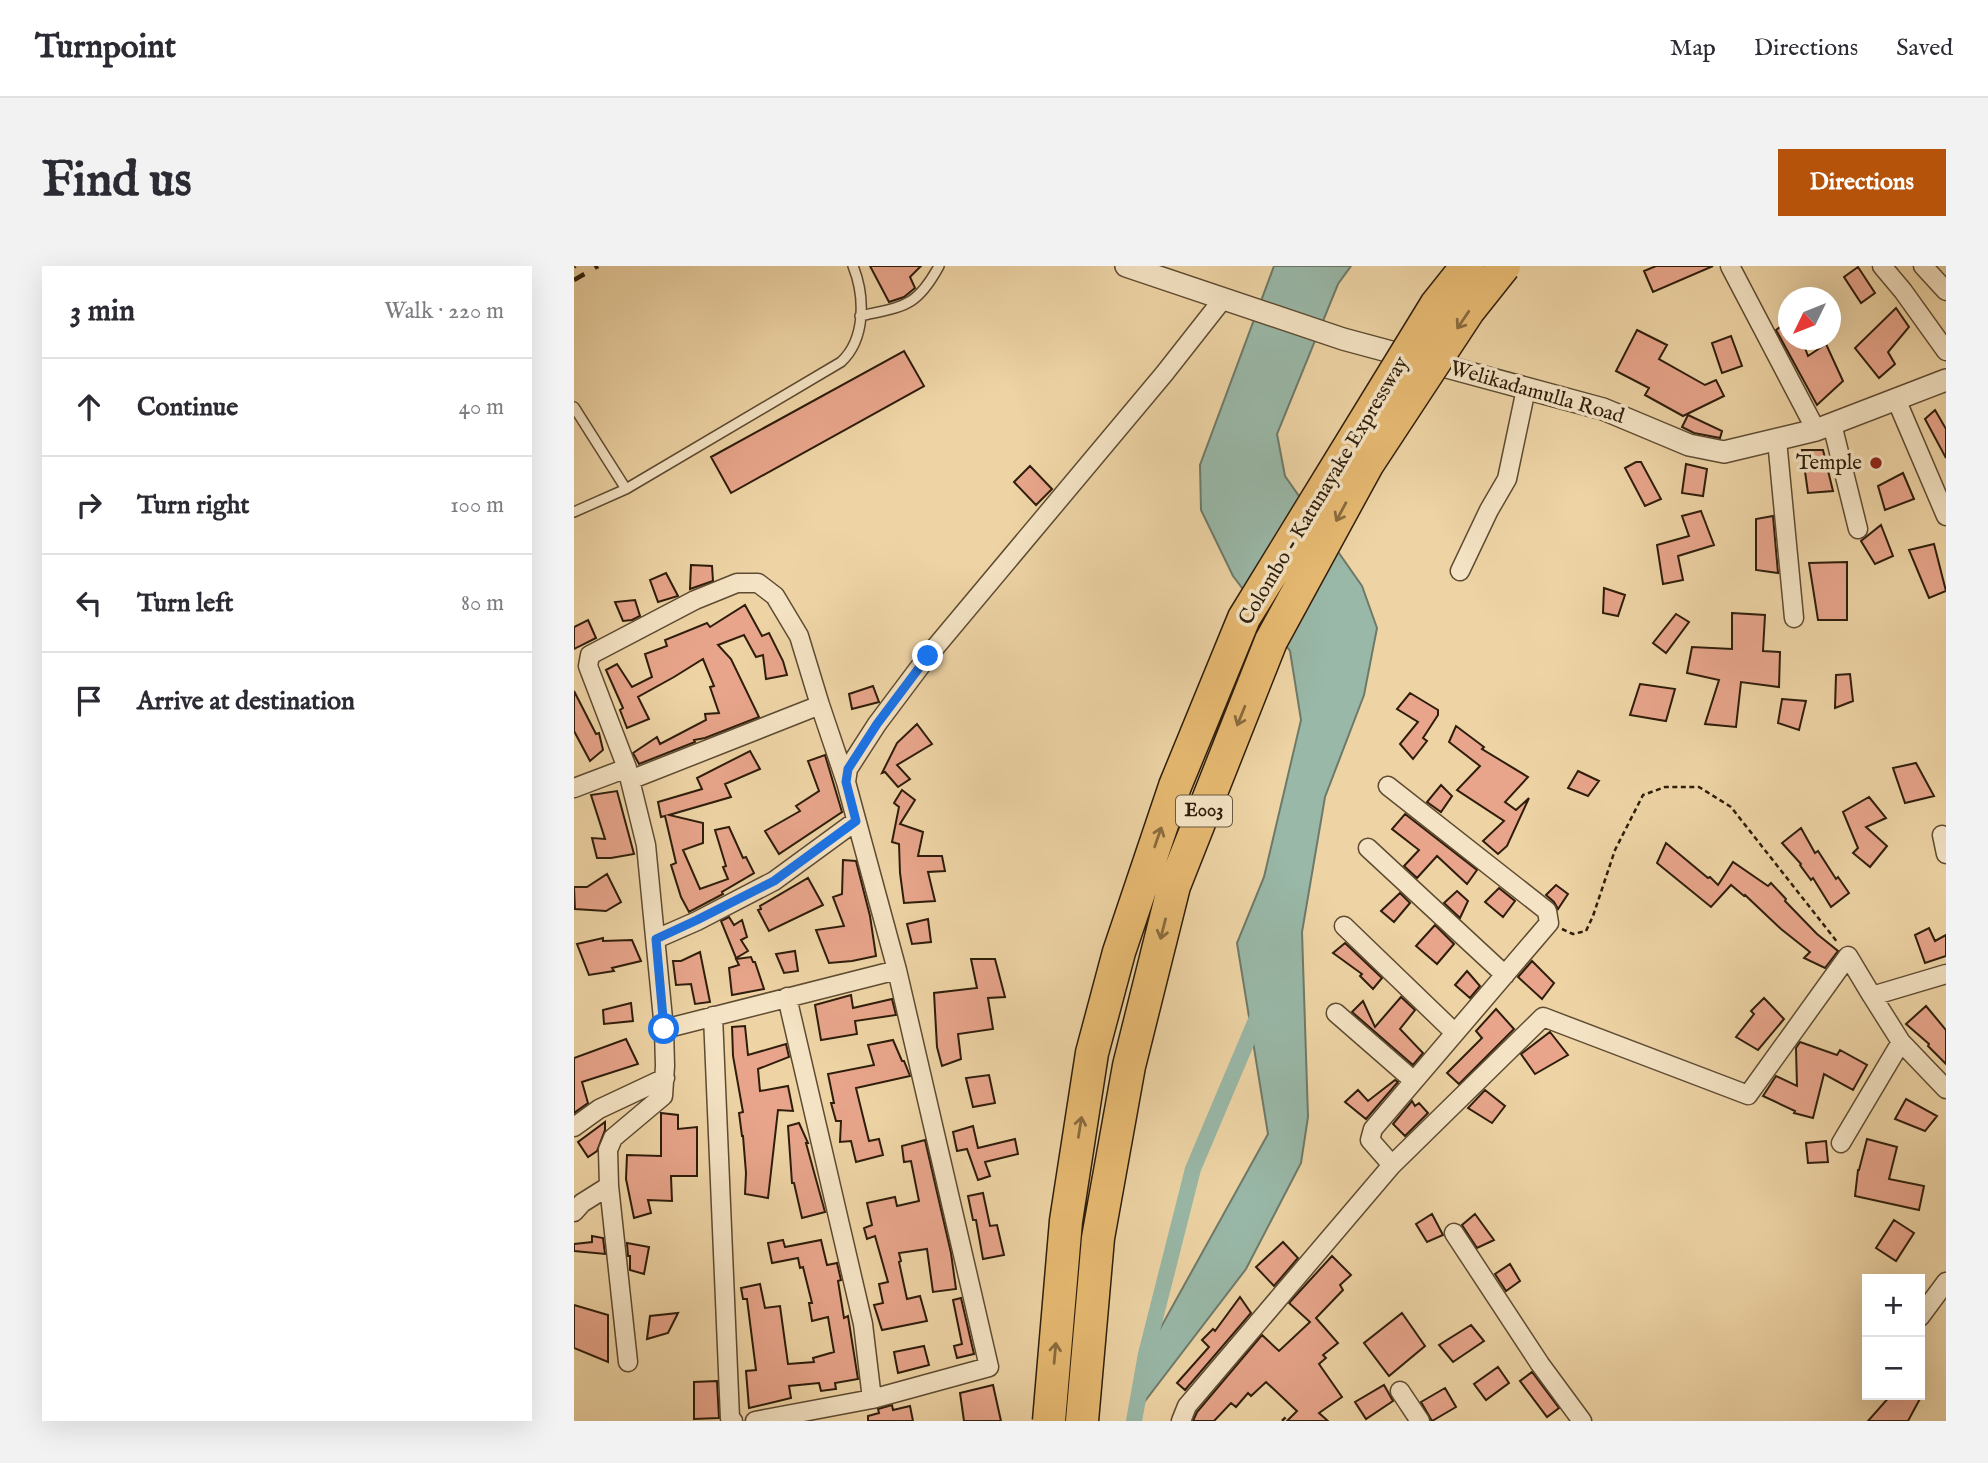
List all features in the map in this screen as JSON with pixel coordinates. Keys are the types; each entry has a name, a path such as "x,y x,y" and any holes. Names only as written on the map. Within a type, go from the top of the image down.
{"highway":[{"name":"Colombo - Katunayake Expressway","path":"1049,1421 1066,1221 1092,1053 1119,952 1175,786 1244,618 1436,305 1467,266"},
{"name":"Colombo - Katunayake Expressway","path":"1082,1421 1102,1211 1129,1066 1174,886 1271,641 1367,465 1469,310 1504,266"}],"street":[{"name":"Welikadamulla Road","path":"1126,266 1343,339 1603,409 1689,445 1724,452 1824,427 1946,380"},
{"path":"1730,266 1824,427 1857,529"},
{"path":"1882,266 1946,351"},
{"path":"1923,266 1946,291"},
{"path":"846,782 848,769 877,724 928,656 1164,374 1223,299"},
{"path":"1460,571 1507,479 1526,389"},
{"path":"1896,399 1946,516"},
{"path":"1777,440 1794,618"},
{"path":"628,1362 609,1186 608,1150 613,1138 663,1096 664,1029 646,845 628,774 581,661 695,600 737,583 758,583 775,596 799,636 846,782 897,970 989,1367 872,1399 755,1421"},
{"path":"574,788 628,774 820,705"},
{"path":"1388,786 1547,911 1549,923 1373,1129 1370,1140 1392,1165"},
{"path":"656,939 774,881 856,821"},
{"path":"1942,835 1946,854"},
{"path":"1368,848 1505,975"},
{"path":"1344,926 1455,1033"},
{"path":"1181,1421 1187,1406 1392,1165 1543,1017 1748,1095 1848,956 1901,1042 1946,1089"},
{"path":"664,1029 897,970"},
{"path":"1872,996 1946,974"},
{"path":"787,997 863,1324 872,1399"},
{"path":"1336,1013 1415,1081"},
{"path":"713,1016 730,1418 733,1421"},
{"path":"1841,1143 1901,1042"},
{"path":"574,1126 598,1109 665,1078"},
{"path":"574,1212 582,1203 609,1186"},
{"path":"1454,1233 1540,1364 1582,1421"},
{"path":"1925,1310 1946,1282"},
{"path":"1401,1391 1420,1421"}],"lane":[{"path":"574,512 626,489 841,362 851,352 857,339 860,316 858,282 853,266"},
{"path":"860,316 903,306 912,301 921,295 939,266"},
{"path":"574,407 626,489"}],"path":[{"path":"1549,923 1573,934 1586,931 1615,850 1643,795 1665,787 1699,787 1731,807 1848,956"},
{"path":"1282,1421 1286,1417"}],"shaded area":[{"path":"1274,266 1351,266 1338,284 1277,434 1285,476 1362,586 1377,628 1364,695 1325,797 1302,932 1308,1117 1301,1163 1246,1269 1142,1405 1146,1354 1268,1134 1237,943 1264,877 1301,720 1290,651 1233,576 1201,510 1200,465"}],"building":[{"path":"870,266 921,266 910,277 915,288 904,297 889,302"},
{"path":"1656,266 1713,266 1653,292 1644,271"},
{"path":"1858,267 1875,293 1861,303 1844,277"},
{"path":"1896,308 1909,327 1888,352 1895,364 1879,378 1855,348"},
{"path":"1637,330 1667,345 1659,359 1705,385 1716,380 1724,396 1683,416 1645,395 1649,388 1616,371"},
{"path":"1731,336 1742,366 1722,373 1712,343"},
{"path":"1787,350 1806,350 1808,356 1817,350 1829,350 1843,381 1817,405"},
{"path":"904,351 924,386 731,493 711,457"},
{"path":"1935,410 1946,429 1946,458 1925,419"},
{"path":"1688,415 1722,431 1720,438 1694,433 1682,427"},
{"path":"1802,450 1823,450 1833,491 1808,493"},
{"path":"1641,462 1661,499 1645,506 1625,468"},
{"path":"1686,464 1707,469 1703,496 1682,493"},
{"path":"1030,466 1052,489 1036,505 1014,482"},
{"path":"1903,473 1914,499 1885,510 1878,486"},
{"path":"1701,511 1714,545 1678,556 1683,580 1663,584 1657,545 1689,536 1682,516"},
{"path":"1773,516 1778,573 1756,570 1756,519"},
{"path":"1881,525 1893,556 1875,564 1861,541"},
{"path":"1934,544 1946,591 1929,598 1909,550"},
{"path":"1847,562 1847,620 1818,620 1809,563"},
{"path":"691,565 712,566 713,581 690,589"},
{"path":"666,573 678,596 658,602 650,580"},
{"path":"1604,588 1625,595 1618,616 1603,613"},
{"path":"635,600 640,616 623,621 615,602"},
{"path":"745,605 762,636 769,633 787,675 766,679 763,655 756,657 744,635 718,645 731,659 759,717 694,740 695,742 639,764 633,753 657,737 660,744 706,720 705,714 719,713 710,687 714,686 703,659 638,697 649,719 627,728 620,710 623,708 606,670 617,664 632,687 652,677 645,654 667,646 665,640 707,623 710,627"},
{"path":"1732,613 1765,615 1763,651 1780,652 1779,687 1741,682 1736,727 1705,724 1719,680 1687,673 1692,647 1732,649"},
{"path":"1676,614 1689,622 1666,653 1653,643"},
{"path":"588,620 596,638 574,649 574,627"},
{"path":"1850,674 1853,701 1835,708 1836,675"},
{"path":"1640,684 1675,689 1666,721 1630,715"},
{"path":"873,686 879,702 852,709 849,694"},
{"path":"574,691 596,734 599,733 603,750 590,761 574,731"},
{"path":"1410,693 1438,710 1438,715 1423,738 1427,741 1413,759 1400,744 1418,722 1397,709"},
{"path":"1782,699 1806,701 1799,730 1778,723"},
{"path":"917,724 932,744 897,765 910,779 898,787 885,772 882,773 897,743"},
{"path":"1456,726 1484,747 1482,749 1528,777 1505,802 1516,810 1529,798 1507,846 1498,854 1483,841 1504,821 1457,790 1480,766 1449,742"},
{"path":"750,751 760,769 725,784 731,797 669,815 703,823 703,843 683,850 700,889 728,879 715,830 729,827 743,858 746,857 754,873 689,912 681,897 671,865 676,863 665,816 661,817 658,802 702,789 697,778"},
{"path":"825,755 842,812 779,854 765,831 800,811 796,806 819,791 808,761"},
{"path":"1916,763 1934,796 1905,803 1893,768"},
{"path":"1578,771 1599,781 1588,796 1568,788"},
{"path":"1441,785 1452,796 1441,812 1427,802"},
{"path":"902,790 915,800 900,824 923,832 918,856 942,856 945,871 928,872 935,901 904,903 899,844 892,842 899,807 894,803"},
{"path":"617,791 634,854 597,858 592,838 605,839 591,795"},
{"path":"1869,797 1886,818 1866,827 1887,846 1870,867 1853,853 1858,848 1843,812"},
{"path":"1405,814 1477,870 1467,884 1437,856 1417,878 1404,866 1419,850 1392,829"},
{"path":"1801,828 1815,853 1818,851 1836,879 1838,877 1849,893 1831,907 1813,878 1811,880 1782,843"},
{"path":"1666,843 1718,885 1733,862 1768,886 1771,883 1817,934 1838,951 1825,968 1804,958 1810,952 1731,885 1711,907 1657,863"},
{"path":"843,860 856,861 870,916 876,956 829,963 816,930 844,926 833,897 842,894"},
{"path":"607,874 621,902 606,911 575,909 574,887 587,887"},
{"path":"808,878 823,905 769,931 758,910 761,909 760,906"},
{"path":"1556,885 1568,894 1558,909 1546,895"},
{"path":"1499,888 1515,901 1503,917 1485,902"},
{"path":"1457,891 1468,901 1460,918 1444,903"},
{"path":"1400,893 1410,903 1394,922 1381,911"},
{"path":"729,917 734,925 742,920 747,937 741,940 748,951 736,958 721,921"},
{"path":"928,919 931,942 912,944 907,924"},
{"path":"1435,925 1454,944 1437,964 1416,946"},
{"path":"1929,928 1935,941 1946,935 1946,956 1925,963 1915,935"},
{"path":"603,938 603,941 632,940 641,961 612,968 614,971 589,975 577,944"},
{"path":"1345,943 1382,978 1373,989 1360,976 1362,974 1333,953"},
{"path":"795,951 798,971 784,973 776,954"},
{"path":"700,952 710,1002 695,1004 691,984 676,985 673,961 681,961"},
{"path":"751,957 764,989 732,995 729,968 739,965 736,959"},
{"path":"971,959 995,959 1005,997 988,998 993,1029 958,1034 961,1059 942,1066 937,1047 934,993 977,988"},
{"path":"1532,961 1554,983 1542,999 1518,977"},
{"path":"1467,971 1480,986 1470,998 1455,985"},
{"path":"851,995 853,1008 892,999 896,1015 855,1021 857,1034 821,1040 815,1005"},
{"path":"1401,997 1415,1010 1400,1029 1423,1053 1413,1065 1352,1012 1363,1001 1375,1027"},
{"path":"1764,998 1784,1019 1758,1050 1736,1037 1754,1014 1751,1011"},
{"path":"631,1003 633,1021 604,1024 603,1010"},
{"path":"1926,1006 1946,1030 1946,1064 1929,1044 1906,1024"},
{"path":"1496,1009 1514,1029 1459,1084 1447,1073 1482,1038 1476,1031"},
{"path":"745,1026 748,1055 786,1044 789,1057 758,1069 760,1091 788,1086 793,1111 778,1110 768,1198 745,1194 746,1173 739,1113 743,1112 733,1056 732,1027"},
{"path":"1550,1032 1568,1055 1535,1074 1521,1054"},
{"path":"626,1039 638,1064 582,1082 588,1103 574,1113 574,1058"},
{"path":"893,1040 910,1076 856,1088 869,1141 879,1139 883,1155 856,1162 851,1141 840,1142 841,1121 836,1121 831,1103 834,1103 828,1074 874,1065 868,1045"},
{"path":"1800,1042 1837,1055 1840,1050 1867,1065 1853,1090 1824,1074 1813,1118 1794,1113 1795,1111 1763,1096 1776,1076 1797,1086 1796,1048"},
{"path":"989,1075 995,1103 973,1107 966,1078"},
{"path":"1395,1080 1398,1082 1366,1119 1345,1102 1358,1090 1368,1101"},
{"path":"1485,1090 1505,1106 1492,1123 1468,1108"},
{"path":"1906,1099 1937,1116 1925,1131 1895,1119"},
{"path":"1412,1101 1415,1106 1419,1103 1428,1113 1405,1136 1393,1124"},
{"path":"661,1113 678,1115 678,1129 697,1127 697,1176 671,1176 672,1201 648,1200 651,1213 634,1218 626,1179 627,1155 661,1156"},
{"path":"605,1122 605,1130 597,1151 588,1157 578,1142"},
{"path":"799,1123 808,1143 825,1212 802,1218 792,1183 788,1126"},
{"path":"973,1126 978,1148 1015,1139 1018,1154 985,1162 990,1176 978,1180 967,1149 957,1151 953,1132"},
{"path":"1867,1139 1897,1147 1889,1179 1924,1186 1919,1210 1855,1196 1858,1170"},
{"path":"925,1140 951,1253 956,1289 933,1292 927,1249 899,1253 907,1299 920,1296 927,1321 882,1330 874,1305 883,1303 879,1284 888,1282 875,1236 867,1239 864,1228 872,1225 867,1203 895,1197 897,1206 919,1201 911,1161 904,1162 902,1146"},
{"path":"1826,1141 1828,1162 1808,1163 1806,1143"},
{"path":"983,1193 990,1226 997,1225 1004,1255 983,1259 976,1220 973,1220 968,1196"},
{"path":"1432,1214 1443,1235 1427,1242 1416,1224"},
{"path":"1475,1214 1494,1240 1477,1248 1462,1225"},
{"path":"1894,1220 1914,1233 1896,1261 1876,1248"},
{"path":"592,1236 603,1238 605,1254 574,1251 574,1244 592,1242"},
{"path":"783,1240 785,1247 821,1240 827,1265 837,1263 844,1318 848,1316 858,1379 835,1383 836,1389 821,1391 819,1383 789,1386 791,1398 749,1408 746,1371 756,1370 747,1299 743,1299 741,1288 760,1284 765,1308 780,1306 788,1364 814,1362 813,1358 834,1352 828,1317 812,1321 809,1303 812,1303 803,1267 800,1268 798,1258 772,1263 768,1243"},
{"path":"1283,1242 1298,1258 1274,1286 1256,1267"},
{"path":"627,1243 649,1247 644,1274 630,1270"},
{"path":"1332,1256 1351,1275 1340,1285 1343,1290 1316,1318 1338,1343 1323,1355 1326,1358 1319,1364 1342,1397 1319,1413 1328,1421 1287,1421 1297,1411 1266,1382 1251,1396 1248,1393 1236,1407 1231,1403 1214,1421 1193,1421 1197,1412 1262,1335 1279,1351 1310,1322 1289,1303"},
{"path":"1510,1264 1520,1281 1506,1291 1495,1274"},
{"path":"1240,1297 1251,1313 1185,1390 1177,1383 1209,1347 1202,1340 1213,1329 1215,1331"},
{"path":"961,1298 974,1354 957,1358 954,1346 962,1344 953,1300"},
{"path":"574,1305 608,1315 608,1362 574,1348"},
{"path":"678,1313 668,1333 647,1339 650,1316"},
{"path":"1402,1313 1425,1346 1389,1376 1364,1343"},
{"path":"1471,1325 1484,1341 1453,1362 1439,1345"},
{"path":"924,1346 929,1365 898,1373 894,1352"},
{"path":"1498,1367 1509,1383 1486,1400 1474,1384"},
{"path":"1532,1372 1559,1408 1547,1417 1520,1381"},
{"path":"717,1381 719,1418 694,1419 694,1382"},
{"path":"993,1385 1001,1421 964,1421 960,1393"},
{"path":"1384,1385 1393,1401 1366,1419 1355,1402"},
{"path":"1445,1388 1456,1407 1432,1421 1421,1402"},
{"path":"1887,1400 1919,1400 1908,1421 1868,1421"},
{"path":"892,1405 893,1410 910,1406 913,1421 868,1421 868,1416 879,1413 878,1409"}],"waterway":[{"path":"1134,1421 1146,1354 1193,1169 1259,1013"}],"railway":[{"path":"574,280 598,266"}],"place":[{"name":"Temple","path":"1876,463"}],"route":[{"path":"664,1029 656,939 774,881 856,821 846,782 848,769 877,724 928,656"}]}
